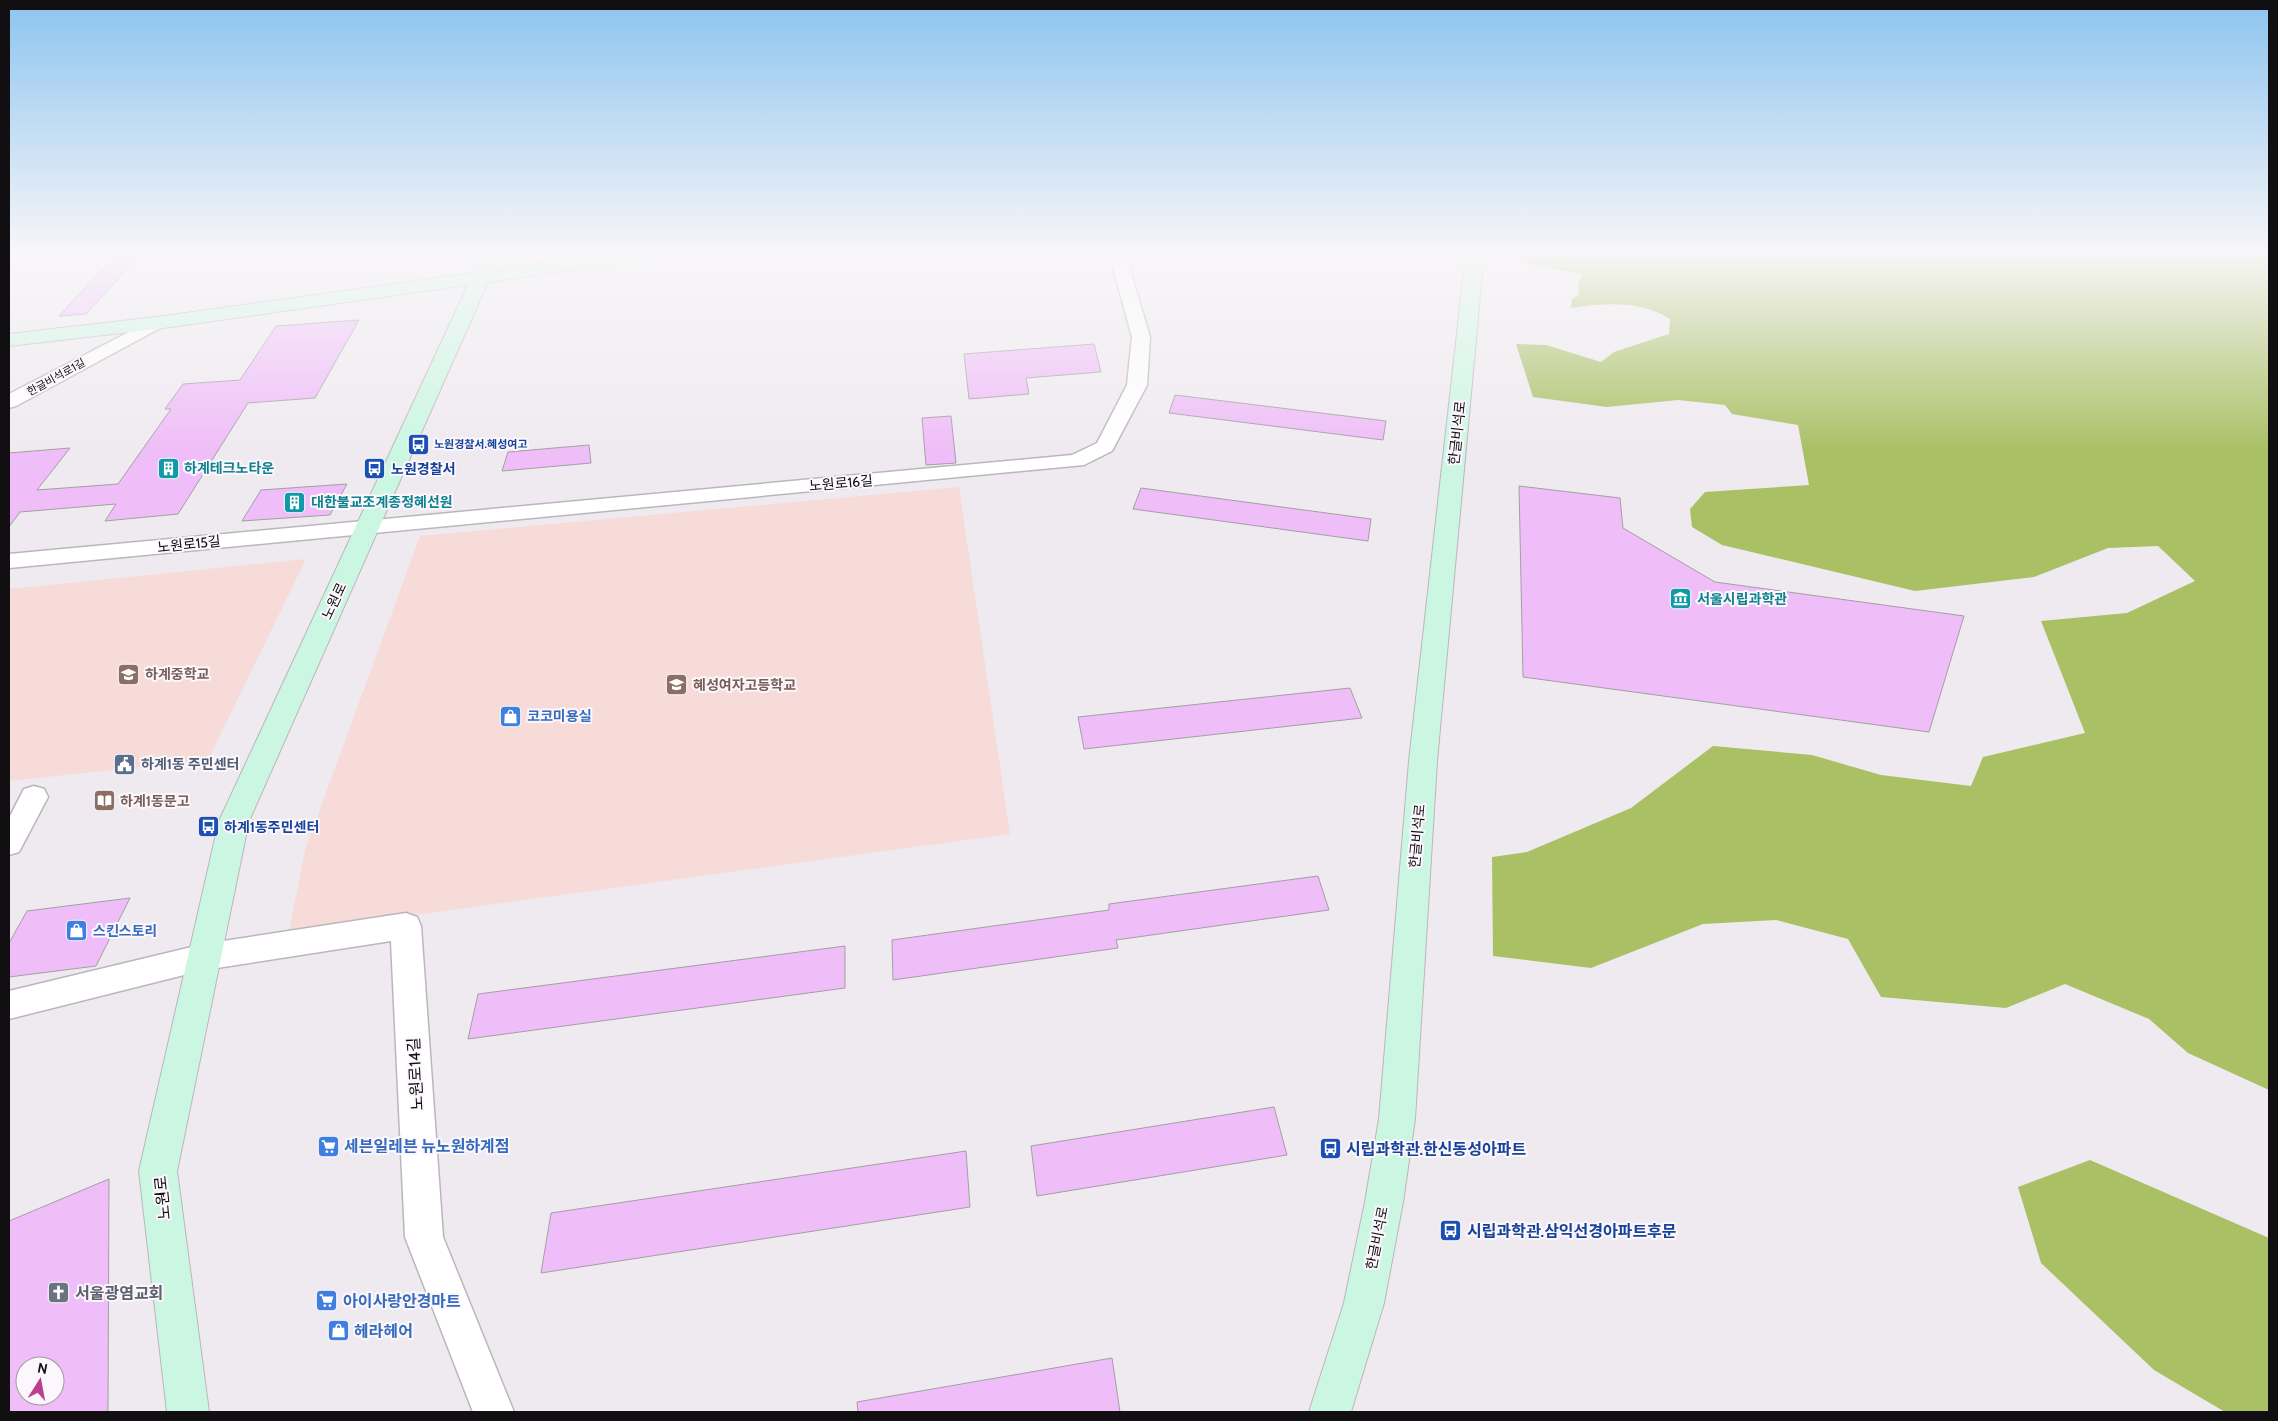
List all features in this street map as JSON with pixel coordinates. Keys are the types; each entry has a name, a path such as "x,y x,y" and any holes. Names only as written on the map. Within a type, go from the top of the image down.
{"main road":[{"path":"9,340 172,319"},
{"name":"노원로","path":"188,1412 158,1171 234,821 462,319"},
{"name":"한글비석로","path":"1330,1412 1364,1303 1384,1202 1397,1118 1423,761 1468,319"}],"street":[{"name":"노원로16길","path":"368,526 1077,461 1105,447 1137,385 1141,338 1136,319"},
{"name":"한글비석로1길","path":"9,402 156,322"},
{"name":"노원로15길","path":"9,561 368,526"},
{"path":"9,844 34,797"},
{"name":"노원로14길","path":"204,958 406,926 424,1237 481,1384 494,1412"},
{"path":"9,1006 204,958"}],"shaded area":[{"name":"혜성여자고등학교","path":"959,487 1010,834 289,932 305,850 420,536"},
{"name":"하계중학교","path":"306,559 208,760 9,781 9,589"}],"green space":[{"path":"1670,319 2269,319 2269,1090 2188,1053 2149,1019 2065,984 2006,1008 1881,997 1848,939 1776,920 1703,924 1591,968 1493,956 1492,857 1527,852 1631,808 1713,746 1812,755 1881,775 1971,786 1983,757 2085,733 2041,621 2127,613 2195,581 2158,546 2108,548 2034,577 1915,591 1722,545 1692,527 1690,509 1705,492 1809,485 1798,425 1732,414 1725,405 1678,400 1607,407 1533,397 1516,344 1546,345 1601,362 1614,352 1669,334"},
{"path":"2090,1160 2269,1238 2269,1412 2225,1412 2154,1370 2041,1263 2018,1187"}],"building":[{"path":"359,320 315,398 248,403 178,514 105,521 116,504 20,512 9,527 9,453 70,448 37,490 118,484 171,409 165,409 183,384 240,380 276,326"},
{"path":"1094,344 1101,372 1026,378 1029,394 969,399 964,354"},
{"path":"1175,395 1386,421 1383,440 1169,413"},
{"path":"951,416 956,463 926,465 922,418"},
{"path":"589,445 591,463 502,471 508,452"},
{"name":"대한불교조계종정혜선원","path":"347,484 330,515 242,521 261,490"},
{"name":"서울시립과학관","path":"1519,486 1620,498 1623,528 1715,582 1964,616 1929,732 1523,677"},
{"path":"1141,488 1371,519 1368,541 1133,509"},
{"path":"1350,688 1362,718 1084,749 1078,717"},
{"path":"1318,876 1329,910 1116,940 1118,948 893,980 892,940 1109,910 1109,904"},
{"path":"130,898 96,966 9,977 9,943 27,911"},
{"path":"845,946 845,988 468,1039 478,994"},
{"path":"1274,1107 1287,1155 1037,1196 1031,1146"},
{"path":"966,1151 970,1207 541,1273 551,1213"},
{"name":"서울광염교회","path":"109,1179 108,1412 9,1412 9,1221"},
{"path":"1112,1358 1120,1412 858,1412 857,1402"}],"place":[{"name":"노원경찰서.혜성여고","path":"418,444"},
{"name":"하계테크노타운","path":"168,468"},
{"name":"노원경찰서","path":"375,469"},
{"name":"대한불교조계종정혜선원","path":"295,502"},
{"name":"서울시립과학관","path":"1681,599"},
{"name":"하계중학교","path":"129,674"},
{"name":"혜성여자고등학교","path":"677,685"},
{"name":"코코미용실","path":"511,716"},
{"name":"하계1동 주민센터","path":"125,764"},
{"name":"하계1동문고","path":"104,801"},
{"name":"하계1동주민센터","path":"208,827"},
{"name":"스킨스토리","path":"77,931"},
{"name":"세븐일레븐 뉴노원하계점","path":"328,1146"},
{"name":"시립과학관.한신동성아파트","path":"1330,1149"},
{"name":"시립과학관.삼익선경아파트후문","path":"1451,1231"},
{"name":"서울광염교회","path":"59,1293"},
{"name":"아이사랑안경마트","path":"327,1301"},
{"name":"헤라헤어","path":"338,1331"}]}
